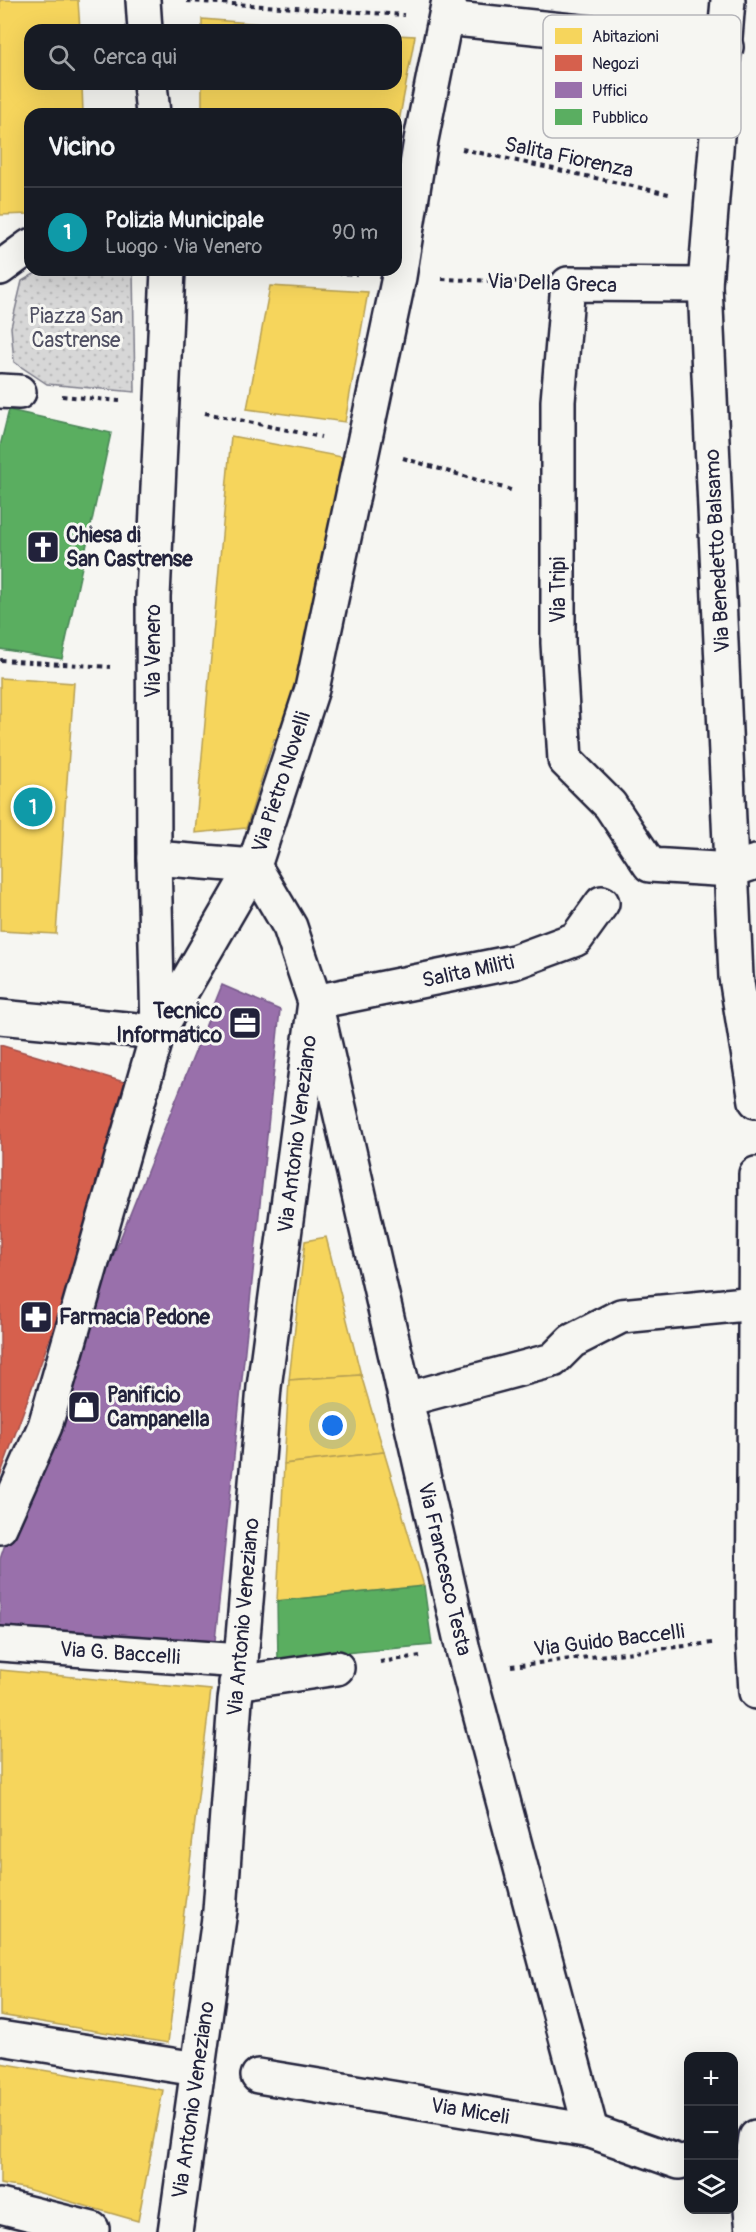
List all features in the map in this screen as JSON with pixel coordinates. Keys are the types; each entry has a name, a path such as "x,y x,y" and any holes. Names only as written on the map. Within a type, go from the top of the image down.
{"street":[{"path":"143,0 145,24"},
{"name":"Via Benedetto Balsamo","path":"727,15 728,0"},
{"path":"448,9 543,22"},
{"name":"Via Pietro Novelli","path":"402,258 421,141 448,9"},
{"path":"151,90 152,108"},
{"name":"Via Benedetto Balsamo","path":"717,138 705,285 744,866 736,977 756,1101"},
{"path":"0,268 24,250"},
{"name":"Via Venero","path":"158,1032 154,858 153,597 164,405 168,276"},
{"name":"Via Pietro Novelli","path":"0,1527 45,1426 158,1032 254,866 312,689 399,277"},
{"name":"Via Della Greca","path":"568,285 705,285"},
{"name":"Via Tripi","path":"568,285 558,401 558,643 565,760 610,805 650,865 744,866"},
{"path":"154,858 254,866"},
{"name":"Via Francesco Testa","path":"254,866 290,927 315,1002 465,1661 591,2131"},
{"name":"Salita Militi","path":"315,1002 514,962 576,939 602,903"},
{"name":"Via Antonio Veneziano","path":"175,2232 220,1911 238,1672 264,1386 315,1002"},
{"path":"0,1017 158,1032"},
{"path":"756,1174 753,1638 756,1692"},
{"path":"407,1399 553,1360 572,1341 621,1316 756,1303"},
{"name":"Via G. Baccelli","path":"0,1644 238,1672 337,1668"},
{"path":"0,2038 197,2069"},
{"name":"Via Miceli","path":"258,2076 591,2131 679,2162"},
{"path":"753,2232 749,2185 756,2137"},
{"path":"0,2206 92,2229"}],"path":[{"path":"179,1 448,9"},
{"name":"Salita Fiorenza","path":"421,141 711,203"},
{"name":"Via Della Greca","path":"384,276 568,285"},
{"path":"10,392 164,405"},
{"path":"0,660 153,670"},
{"name":"Via Guido Baccelli","path":"465,1661 753,1638"},
{"path":"337,1668 465,1661"}],"green space":[{"name":"Piazza San Castrense","path":"31,276 133,276 135,392 47,384 14,362 11,327 22,281"}],"building: Abitazioni":[{"path":"0,0 78,0 80,24 24,24 24,90 82,90 83,108 24,108 24,214 0,215"},
{"path":"202,19 263,24 202,24"},
{"path":"402,35 415,36 402,108 202,108 202,90 402,90"},
{"path":"270,286 368,292 345,422 247,409"},
{"path":"231,436 342,457 298,731 274,739 246,828 195,833"},
{"path":"0,678 74,683 56,934 0,931"},
{"path":"326,1237 361,1375 289,1380 305,1241"},
{"path":"361,1375 384,1452 284,1464 289,1380"},
{"path":"384,1452 424,1586 277,1601 284,1464"},
{"path":"0,1670 211,1690 168,2043 0,2015"},
{"path":"0,2063 163,2090 138,2221 23,2188 0,2184"}],"building: Negozi":[{"path":"0,1045 134,1085 86,1238 0,1476"}],"building: Uffici":[{"path":"222,985 280,1010 215,1641 0,1628 0,1559 45,1426"}],"building: Pubblico":[{"name":"Chiesa di San Castrense","path":"9,410 111,433 62,659 0,649 0,446"},
{"path":"424,1586 432,1645 278,1659 277,1601"}],"place":[{"name":"Chiesa di San Castrense","path":"43,547"},
{"name":"Polizia Municipale","path":"33,807"},
{"name":"Tecnico Informatico","path":"245,1023"},
{"name":"Farmacia Pedone","path":"36,1317"},
{"name":"Panificio Campanella","path":"84,1407"}]}
